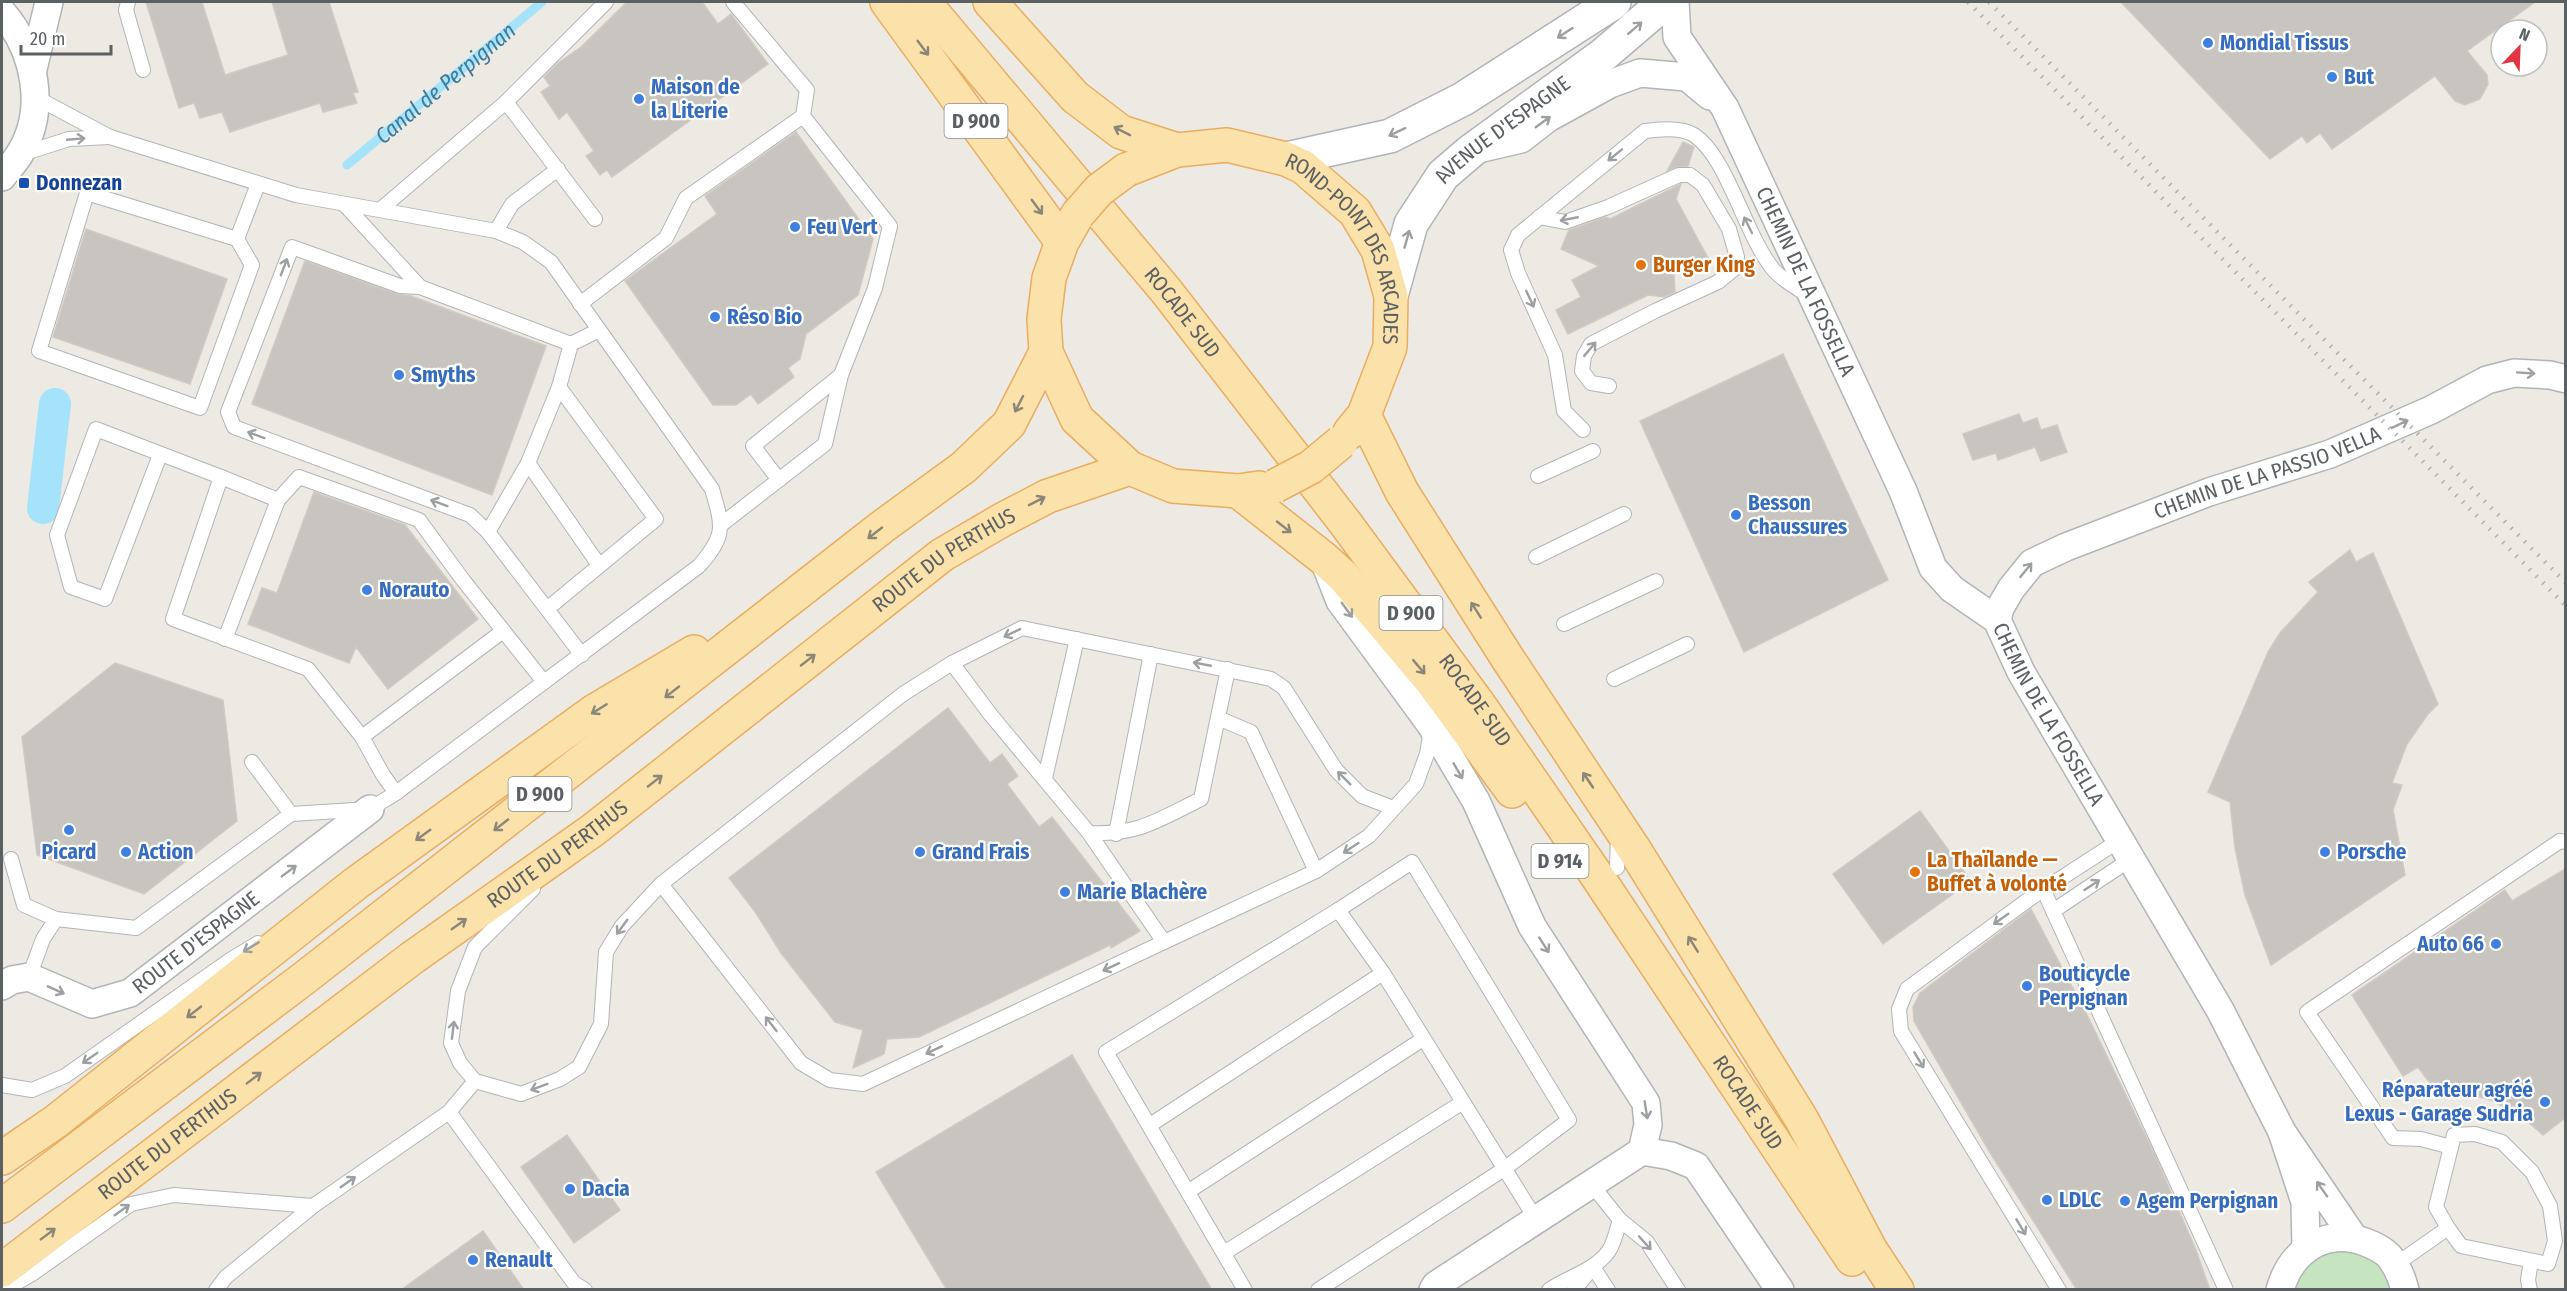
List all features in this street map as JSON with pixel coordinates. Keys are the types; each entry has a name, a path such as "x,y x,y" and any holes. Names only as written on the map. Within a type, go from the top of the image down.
{"main road":[{"name":"D 900","path":"888,2 1062,242"},
{"name":"ROCADE SUD","path":"924,2 1167,292 1388,582 1480,706 1861,1254"},
{"name":"ROCADE SUD","path":"949,2 1180,279 1494,694 1617,868 1861,1254"},
{"path":"990,2 1075,97 1121,132 1177,150"},
{"name":"AVENUE D'ESPAGNE","path":"1286,159 1390,136 1463,99 1614,2"},
{"name":"AVENUE D'ESPAGNE","path":"1391,296 1411,224 1443,175 1471,151 1603,56 1665,2"},
{"name":"ROND-POINT DES ARCADES","path":"1227,145 1286,159 1303,167 1355,212 1378,250 1391,296 1390,347 1364,416 1341,442 1311,468 1275,486 1238,491 1173,486 1130,468 1077,419 1046,352 1044,319 1049,278 1062,242 1078,214 1099,190 1126,170 1177,150 1227,145"},
{"name":"D 900","path":"2,1206 49,1148 303,979 964,467 1009,424 1046,352"},
{"name":"D 914","path":"1364,416 1402,492 1618,826 1802,1120 1861,1254 1872,1290"},
{"name":"ROUTE DU PERTHUS","path":"2,1270 412,958 593,830 942,555 1047,496 1130,468"},
{"name":"D 914","path":"1238,491 1343,576 1433,683 1513,793 1735,1116 1861,1254 1897,1290"},
{"path":"2,1158 49,1148 355,884 593,712 812,583"}],"street":[{"path":"2,177 20,154 31,127 35,97 33,69 49,2"},
{"name":"CHEMIN DE LA FOSSELLA","path":"1675,2 1677,37 1725,108 1903,491 1933,568 1952,589 1997,620 2021,672 2220,1010 2282,1132 2355,1238"},
{"path":"2,12 21,39 33,69"},
{"name":"CHEMIN DE LA FOSSELLA","path":"1471,151 1521,139 1548,118 1610,84 1640,73 1687,77 1725,108"},
{"name":"CHEMIN DE LA PASSIO VELLA","path":"1997,620 2000,608 2011,589 2032,563 2066,547 2209,492 2330,454 2431,410 2487,380 2514,373 2550,375 2565,379"},
{"path":"1323,558 1340,601 1431,725 1476,801 1532,926 1646,1103 1648,1125 1642,1151 1436,1285 1433,1290"},
{"name":"ROUTE D'ESPAGNE","path":"29,977 92,1004 130,993 370,809"},
{"path":"2,986 12,980 29,977"},
{"name":"CHEMIN DE LA FOSSELLA","path":"2282,1132 2305,1202 2306,1248"},
{"path":"1642,1151 1671,1156 1696,1166 1780,1290"},
{"path":"2280,1290 2285,1274 2306,1248 2321,1240 2338,1237 2355,1238 2373,1244 2388,1255 2395,1265 2405,1290"}],"lane":[{"path":"129,2 126,10 143,70"},
{"path":"381,209 506,102 606,2"},
{"path":"580,304 666,238 686,198 803,116 807,90 733,2"},
{"path":"11,859 24,905 56,919 136,928 291,814 370,809 396,793 699,567 715,548 722,524 712,489 551,262 523,242 496,231 381,209 345,205 258,184 110,137 35,97"},
{"path":"506,102 595,219"},
{"path":"722,524 825,444 842,375 875,288 890,226 803,116"},
{"path":"1583,430 1564,411 1555,355 1518,273 1511,250 1518,235 1645,131 1662,129 1693,134 1712,152 1758,247 1774,271 1812,299"},
{"path":"20,154 69,139 110,137"},
{"path":"496,231 512,204 558,169"},
{"path":"1539,217 1565,222 1608,207 1679,175 1690,175 1703,185 1729,229 1737,256 1734,269 1718,282 1654,311 1591,344 1584,356 1582,371 1591,383 1609,386"},
{"path":"237,239 258,184"},
{"path":"87,193 237,239 252,265 200,408 39,351 87,193"},
{"path":"345,205 420,286"},
{"path":"571,344 420,286 400,286 292,247 228,412 234,427 470,514 488,532 582,655"},
{"path":"488,532 528,464 558,387 571,344 599,330"},
{"path":"779,480 753,446 842,375"},
{"path":"547,609 656,519 558,387"},
{"path":"160,455 105,599 71,587 57,535 96,429 278,500"},
{"path":"1538,476 1593,451"},
{"path":"528,464 599,565"},
{"path":"221,477 173,619 308,669 362,736 383,775 396,793"},
{"path":"225,639 278,500 299,477 419,519 503,632 544,682"},
{"path":"1536,557 1624,514"},
{"path":"1563,624 1656,581"},
{"path":"593,830 476,947 458,992 451,1043 460,1063 475,1081 521,1094 560,1080 579,1066 602,1024 606,952 622,926 661,884 903,694 952,663 1022,628 1271,679 1284,687 1336,770 1362,796 1393,808"},
{"path":"362,736 503,632"},
{"path":"1045,778 1077,639"},
{"path":"1614,679 1687,644"},
{"path":"1116,834 1151,654"},
{"path":"952,663 990,714 1089,833 1164,942"},
{"path":"1089,833 1116,834 1141,829 1201,799 1228,669"},
{"path":"1218,718 1251,732 1316,871"},
{"path":"661,884 801,1063 830,1080 863,1083 1316,871 1369,836 1416,784 1427,754 1431,725"},
{"path":"252,762 291,814"},
{"path":"1617,868 1618,826"},
{"path":"2451,1147 2421,1139 2393,1138 2307,1012 2560,841 2565,842"},
{"path":"2059,1290 1901,1031 1899,1009 1907,989 1993,925 2044,891 2125,850"},
{"path":"2053,911 2125,850"},
{"path":"1245,1290 1106,1052 1412,862 1569,1120 1504,1169 1318,1290"},
{"path":"2,1085 32,1090 65,1076 230,960 355,884"},
{"path":"2044,891 2226,1290"},
{"path":"1338,910 1383,973 1537,1221"},
{"path":"29,977 42,939 56,919"},
{"path":"1150,1125 1383,973"},
{"path":"1189,1191 1423,1039"},
{"path":"216,1290 225,1277 313,1206 449,1112 475,1081"},
{"path":"1224,1253 1463,1102"},
{"path":"449,1112 574,1283 585,1290"},
{"path":"2475,1134 2502,1142 2532,1172 2550,1206 2555,1241 2548,1264 2462,1246 2436,1208 2451,1147 2454,1135 2475,1134"},
{"path":"1592,1185 1620,1220 1647,1242 1678,1290"},
{"path":"4,1290 32,1274 131,1204 174,1195 313,1206"},
{"path":"1574,1290 1610,1250 1620,1220"},
{"path":"2553,1230 2565,1222"},
{"path":"2395,1265 2448,1228"},
{"path":"2530,1290 2528,1280 2531,1260"},
{"path":"1549,1290 1567,1278 1593,1267"},
{"path":"1593,1267 1608,1290"}],"green space":[{"path":"2354,1238 2405,1290 2281,1290 2286,1274"}],"building":[{"path":"146,2 202,2 225,75 288,55 272,2 329,2 358,92 353,93 357,103 323,112 320,103 230,132 222,112 200,118 194,103 179,108"},
{"name":"Maison de la Literie","path":"627,2 702,2 718,24 731,14 768,64 612,177 607,170 600,175 586,156 594,151 567,112 559,119 541,92 550,86 544,77 558,63 581,47"},
{"path":"2121,2 2535,2 2513,18 2489,18 2489,35 2467,51 2487,75 2488,84 2480,99 2465,105 2455,101 2435,76 2332,149 2320,133 2307,143 2302,136 2270,159"},
{"path":"796,132 873,239 858,295 806,334 800,359 788,368 794,377 758,404 751,394 736,405 713,405 625,281 717,214 705,196"},
{"path":"1683,142 1694,147 1688,166 1676,167 1667,171"},
{"name":"Burger King","path":"1681,184 1676,199 1708,258 1674,274 1675,292 1664,297 1648,295 1568,334 1556,310 1581,297 1572,280 1599,266 1561,249 1569,230 1606,217 1610,219"},
{"path":"86,229 227,279 190,384 53,337"},
{"name":"Smyths","path":"305,261 397,294 411,296 546,346 492,495 252,404"},
{"path":"1783,354 1888,580 1744,652 1640,421"},
{"path":"2019,414 2023,423 2037,418 2041,430 2057,425 2067,452 2041,461 2035,447 1998,460 1996,453 1973,460 1963,434"},
{"name":"Norauto","path":"314,492 405,525 478,619 388,689 356,647 349,663 248,624 262,588 277,593"},
{"path":"2350,550 2356,562 2373,553 2438,704 2407,744 2392,783 2402,785 2393,810 2405,875 2271,965 2245,895 2235,848 2230,802 2208,792 2268,652 2280,633 2318,592 2309,582"},
{"path":"115,663 223,700 237,821 144,894 37,855 22,737"},
{"name":"Grand Frais","path":"948,708 990,763 1002,754 1018,776 1007,784 1039,827 1052,817 1140,931 1111,948 1110,945 919,1037 887,1039 884,1054 853,1068 863,1030 835,1022 781,953 756,913 729,878"},
{"path":"1920,811 1971,881 1883,944 1833,874"},
{"name":"Auto 66","path":"2565,869 2565,1118 2543,1135 2520,1115 2491,1100 2465,1093 2435,1090 2418,1067 2403,1076 2352,995 2505,890 2512,901"},
{"path":"2031,909 2089,1019 2154,1153 2196,1250 2210,1290 2077,1290 1989,1151 1914,1021 1913,1007 1920,993"},
{"path":"1072,1055 1212,1290 947,1290 876,1172"},
{"name":"Dacia","path":"567,1135 620,1210 574,1243 521,1167"},
{"name":"Renault","path":"483,1231 524,1290 401,1290"}],"waterway":[{"name":"Canal de Perpignan","path":"347,165 542,2"},
{"name":"Canal de Perpignan","path":"43,508 55,404"}],"railway":[{"path":"1968,2 2566,606"},
{"path":"1989,2 2566,583"}],"place":[{"name":"Mondial Tissus","path":"2208,43"},
{"name":"But","path":"2332,77"},
{"name":"Maison de la Literie","path":"639,99"},
{"name":"Donnezan","path":"24,183"},
{"name":"Feu Vert","path":"795,227"},
{"name":"Burger King","path":"1641,265"},
{"name":"Réso Bio","path":"715,317"},
{"name":"Smyths","path":"399,375"},
{"name":"Besson Chaussures","path":"1736,515"},
{"name":"Norauto","path":"367,590"},
{"name":"Picard","path":"69,830"},
{"name":"Action","path":"126,852"},
{"name":"Grand Frais","path":"920,852"},
{"name":"Porsche","path":"2325,852"},
{"name":"La Thaïlande — Buffet à volonté","path":"1915,872"},
{"name":"Marie Blachère","path":"1065,892"},
{"name":"Auto 66","path":"2496,944"},
{"name":"Bouticycle Perpignan","path":"2027,986"},
{"name":"Réparateur agréé Lexus - Garage Sudria","path":"2545,1102"},
{"name":"Dacia","path":"570,1189"},
{"name":"LDLC","path":"2047,1200"},
{"name":"Agem Perpignan","path":"2125,1201"},
{"name":"Renault","path":"473,1260"}]}
